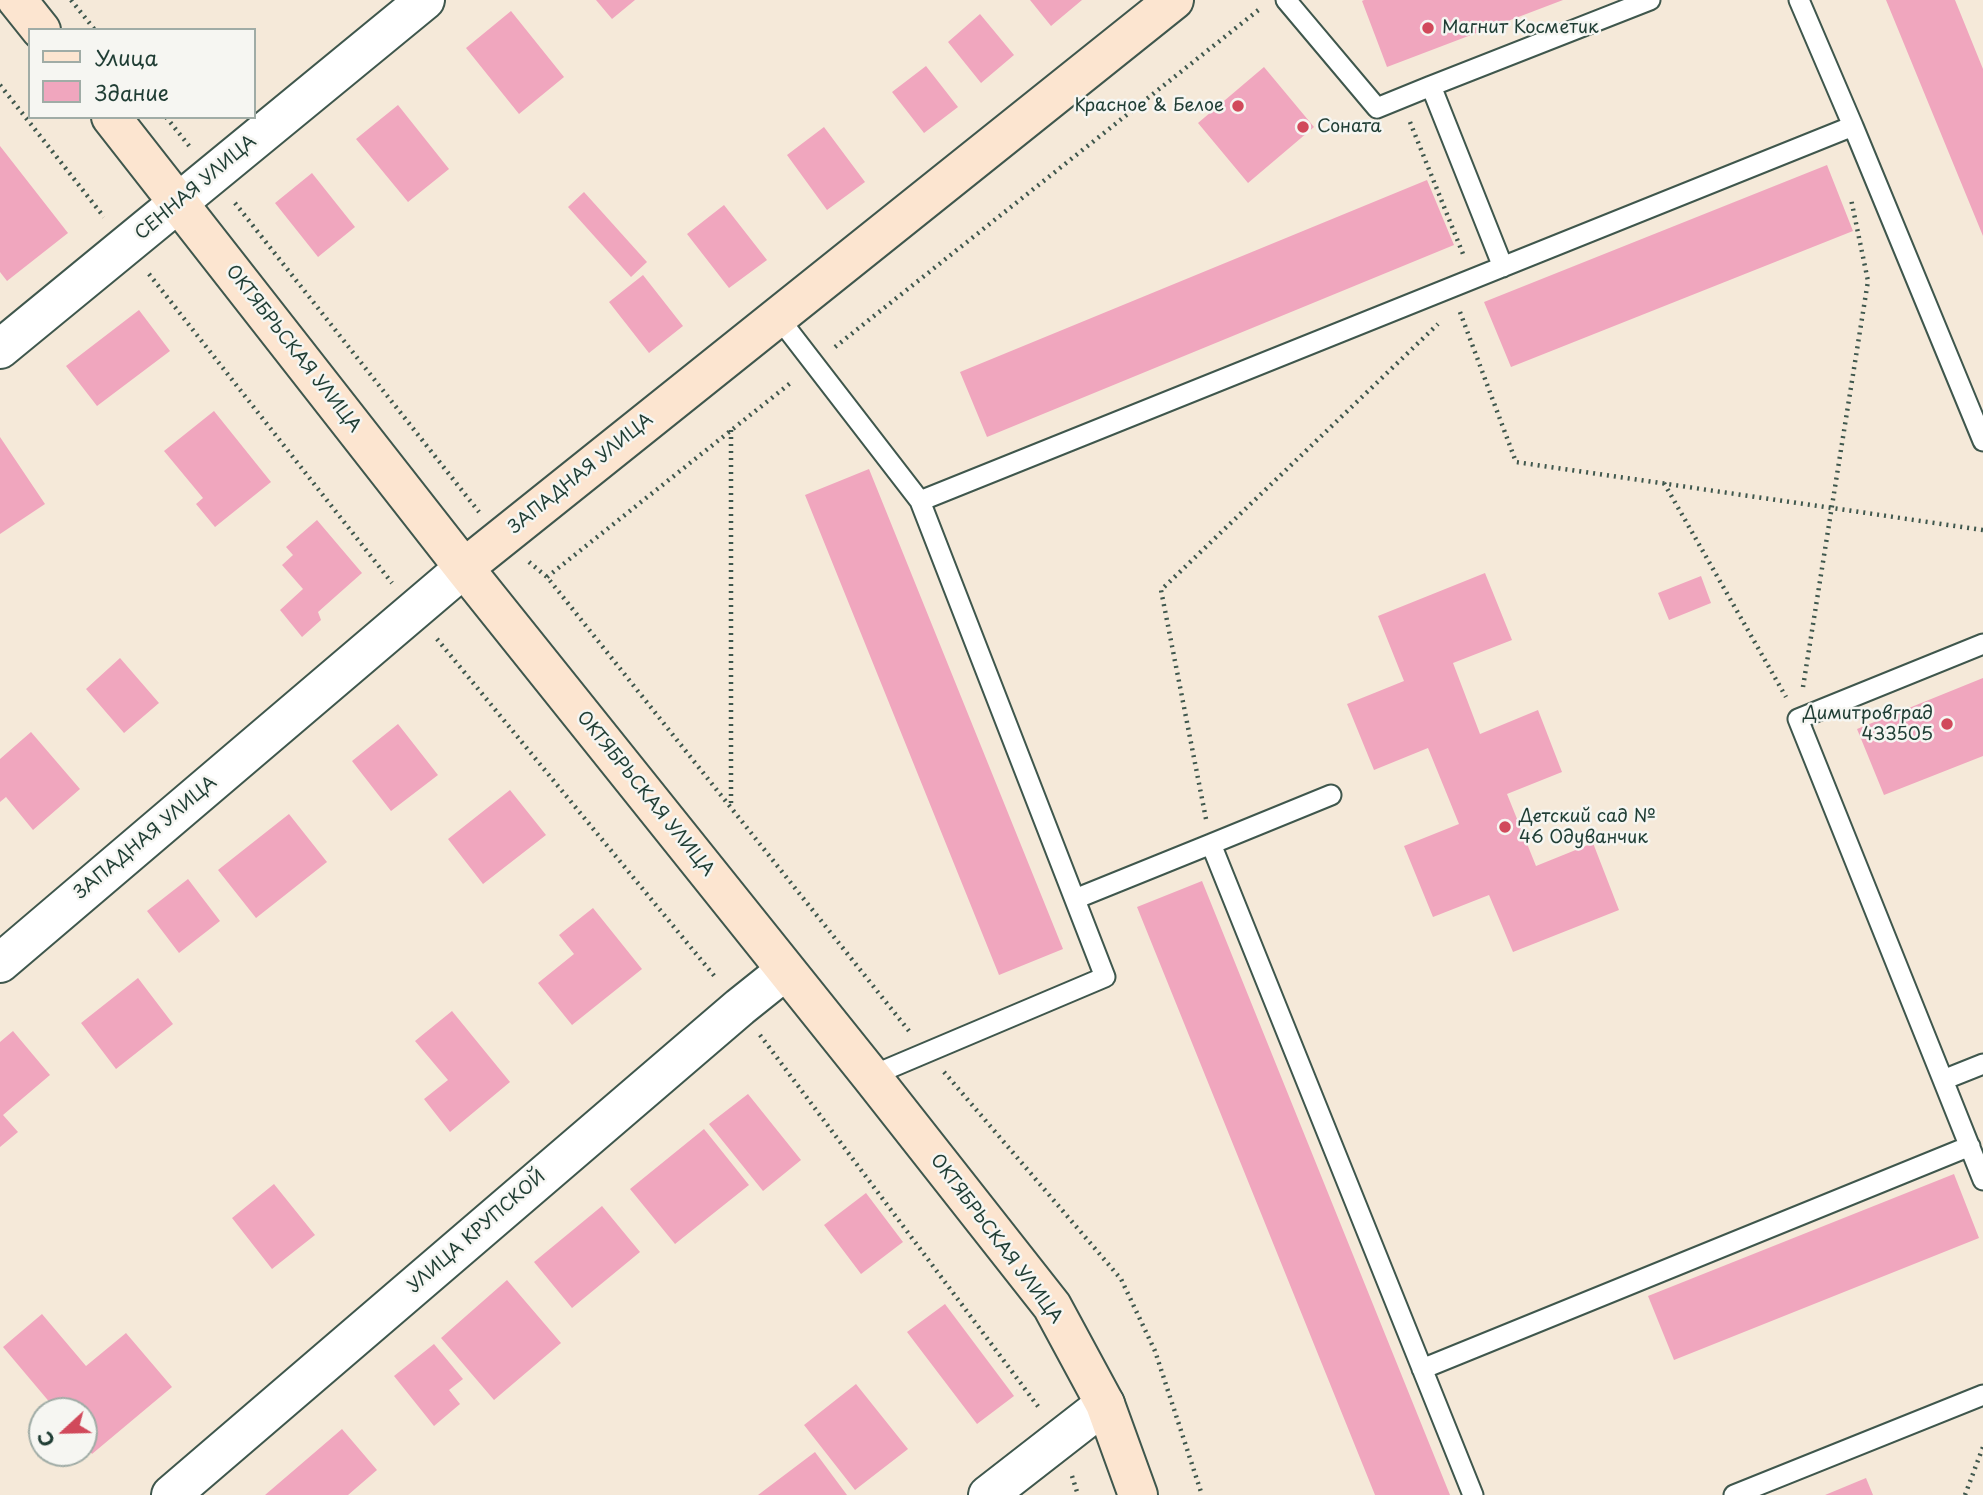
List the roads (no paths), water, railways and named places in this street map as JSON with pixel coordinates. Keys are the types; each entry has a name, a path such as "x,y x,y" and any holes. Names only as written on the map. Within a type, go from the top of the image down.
{"main road":[{"path":"17,0 39,28"},
{"name":"ЗАПАДНАЯ УЛИЦА","path":"464,568 1174,0"},
{"name":"ОКТЯБРЬСКАЯ УЛИЦА","path":"113,119 464,568 1052,1306 1105,1404 1138,1495"}],"street":[{"name":"СЕННАЯ УЛИЦА","path":"0,349 425,0"},
{"name":"ЗАПАДНАЯ УЛИЦА","path":"0,963 464,568"},
{"name":"УЛИЦА КРУПСКОЙ","path":"170,1495 785,971"},
{"path":"988,1495 1105,1404"}],"lane":[{"path":"1286,0 1377,108 1650,0"},
{"path":"1799,0 1983,441"},
{"path":"1431,86 1503,267"},
{"path":"920,501 1454,297 1473,279 1853,127"},
{"path":"778,317 920,501 1105,977 871,1076"},
{"path":"1983,644 1798,719 1983,1180"},
{"path":"1075,899 1331,795"},
{"path":"1211,844 1473,1495"},
{"path":"1943,1080 1983,1064"},
{"path":"1422,1369 1970,1146"},
{"path":"1734,1495 1983,1395"}],"place":[{"name":"Магнит Косметик","path":"1428,28"},
{"name":"Красное & Белое","path":"1238,106"},
{"name":"Соната","path":"1303,127"},
{"name":"Димитровград 433505","path":"1947,724"},
{"name":"Детский сад № 46 Одуванчик","path":"1505,827"}]}
